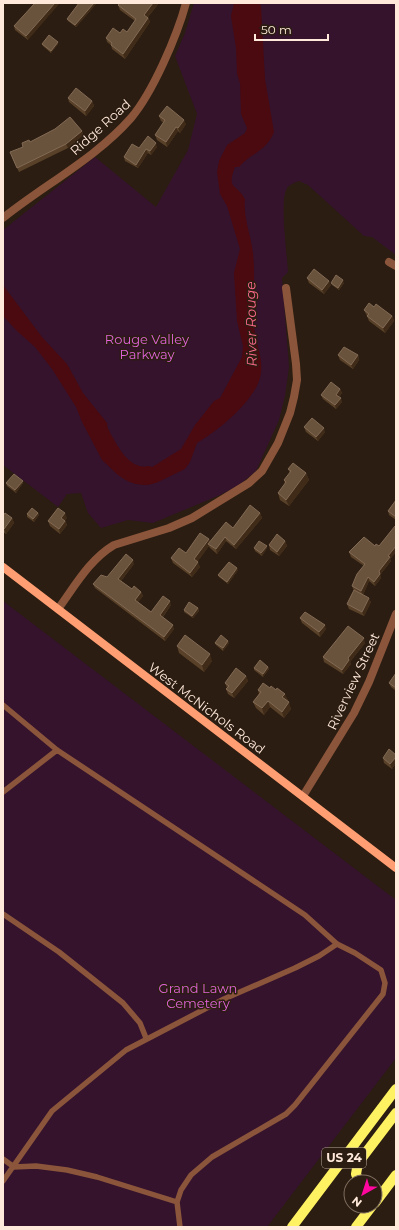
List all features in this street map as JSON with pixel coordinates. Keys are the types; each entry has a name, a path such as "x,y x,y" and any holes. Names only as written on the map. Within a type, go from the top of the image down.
{"main road":[{"name":"West McNichols Road","path":"3,566 396,868"},
{"name":"US 24","path":"292,1227 396,1089"},
{"name":"US 24","path":"356,1174 358,1163 396,1113"},
{"path":"383,1193 396,1175"},
{"path":"383,1187 388,1186"},
{"path":"356,1227 366,1214"}],"street":[{"name":"Ridge Road","path":"3,218 88,156 130,119 140,107 152,86 180,22 186,3"},
{"path":"58,609 87,568 106,550 114,545 169,528 192,518 249,483 262,471 278,443 290,414 296,386 296,364 286,288"},
{"name":"Riverview Street","path":"303,796 354,713 369,682 396,614"}],"lane":[{"path":"3,705 57,750 305,916 337,944 356,952 381,970 385,983 383,994 295,1105 275,1121 212,1157 191,1175 180,1190 177,1202 180,1227"},
{"path":"3,792 57,750"},
{"path":"3,914 59,952 123,1003 140,1023 146,1038"},
{"path":"3,1181 52,1111 126,1050 146,1038 224,999 296,968 319,956 337,944"},
{"path":"3,1159 14,1167 36,1166 67,1170 177,1202"}],"green space":[{"name":"Rouge Valley Parkway","path":"194,3 396,3 396,255 372,237 364,236 308,185 299,181 291,184 286,190 284,197 284,230 288,272 282,278 289,367 285,396 279,420 256,471 239,485 220,495 153,523 128,520 101,528 88,513 81,493 67,494 58,507 3,465 3,230 95,157 156,207 188,150 197,114 175,56 185,33"},
{"name":"Grand Lawn Cemetery","path":"3,601 396,900 396,1058 267,1227 3,1227"}],"water":[{"path":"234,3 259,3 261,6 265,79 274,132 271,139 263,148 239,167 235,167 232,180 234,186 245,199 246,219 253,253 254,326 261,361 261,373 253,393 245,404 225,423 197,443 190,462 185,469 156,483 148,485 136,484 117,474 102,460 82,422 76,407 52,369 35,347 3,316 3,285 42,337 67,364 83,393 107,423 108,431 105,439 105,449 110,460 119,467 141,474 181,449 195,425 214,401 220,398 242,357 243,346 237,321 234,273 240,249 227,206 220,194 217,172 219,161 227,145 245,133 247,128 241,114 240,83 237,74 236,48 231,16"}],"building":[{"path":"35,3 55,3 26,36 14,26"},
{"path":"79,3 94,3 75,25 67,19"},
{"path":"120,3 153,3 144,15 148,18 123,54 111,45 112,43 106,38 113,28 120,33 123,29 127,32 136,19 118,5"},
{"path":"49,35 58,42 51,51 42,44"},
{"path":"76,88 92,101 85,111 68,98"},
{"path":"167,106 184,120 178,128 176,127 166,142 155,135 165,120 159,116"},
{"path":"70,117 82,131 66,144 17,168 10,152 23,147 22,143 29,140 30,142 55,129"},
{"path":"148,136 156,143 150,151 146,149 136,165 124,157 132,144 139,148"},
{"path":"314,269 329,281 322,290 307,278"},
{"path":"336,275 343,280 338,288 331,283"},
{"path":"369,303 374,307 376,304 392,316 383,328 367,316 369,314 364,310"},
{"path":"344,347 358,355 351,365 338,355"},
{"path":"331,382 340,389 336,395 341,398 335,405 321,395"},
{"path":"312,418 324,428 316,437 304,427"},
{"path":"293,463 306,473 286,500 278,493 286,482 284,480 291,471 288,469"},
{"path":"14,474 23,481 15,490 6,483"},
{"path":"396,500 396,517 388,511"},
{"path":"250,505 260,513 234,545 225,537 216,549 208,544 226,522 233,528"},
{"path":"32,508 38,513 33,519 27,514"},
{"path":"58,508 65,513 61,518 65,521 59,529 48,521"},
{"path":"5,513 12,518 4,529 3,516"},
{"path":"395,526 396,546 388,556 390,557 379,571 380,574 374,582 368,577 361,591 352,586 357,574 365,564 349,552 364,537 375,546 376,544 379,546"},
{"path":"200,533 209,539 194,559 198,562 190,573 171,558 179,548 186,553"},
{"path":"277,534 285,541 277,552 269,545"},
{"path":"259,541 267,546 261,553 254,548"},
{"path":"126,554 133,560 118,579 132,589 134,586 141,592 135,600 151,612 163,596 170,601 160,615 173,625 164,637 93,584 101,575 107,577"},
{"path":"229,562 237,568 227,582 218,575"},
{"path":"354,590 369,598 362,612 347,604"},
{"path":"189,602 198,608 192,616 184,610"},
{"path":"305,612 325,625 319,632 300,618"},
{"path":"348,626 364,638 348,658 349,660 342,670 323,657"},
{"path":"185,635 210,654 202,665 177,646"},
{"path":"221,635 228,641 223,648 215,643"},
{"path":"260,660 268,667 263,674 254,668"},
{"path":"236,668 246,676 232,693 226,689 229,686 225,683"},
{"path":"396,673 396,688 389,683"},
{"path":"263,683 270,688 271,686 276,690 277,688 285,694 282,697 289,702 282,712 268,701 262,708 253,702 261,692 258,690"},
{"path":"389,749 396,755 390,764 383,758"}],"waterway":[{"name":"River Rouge","path":"94,421 109,449 122,466 129,472 138,475 148,475"}]}
